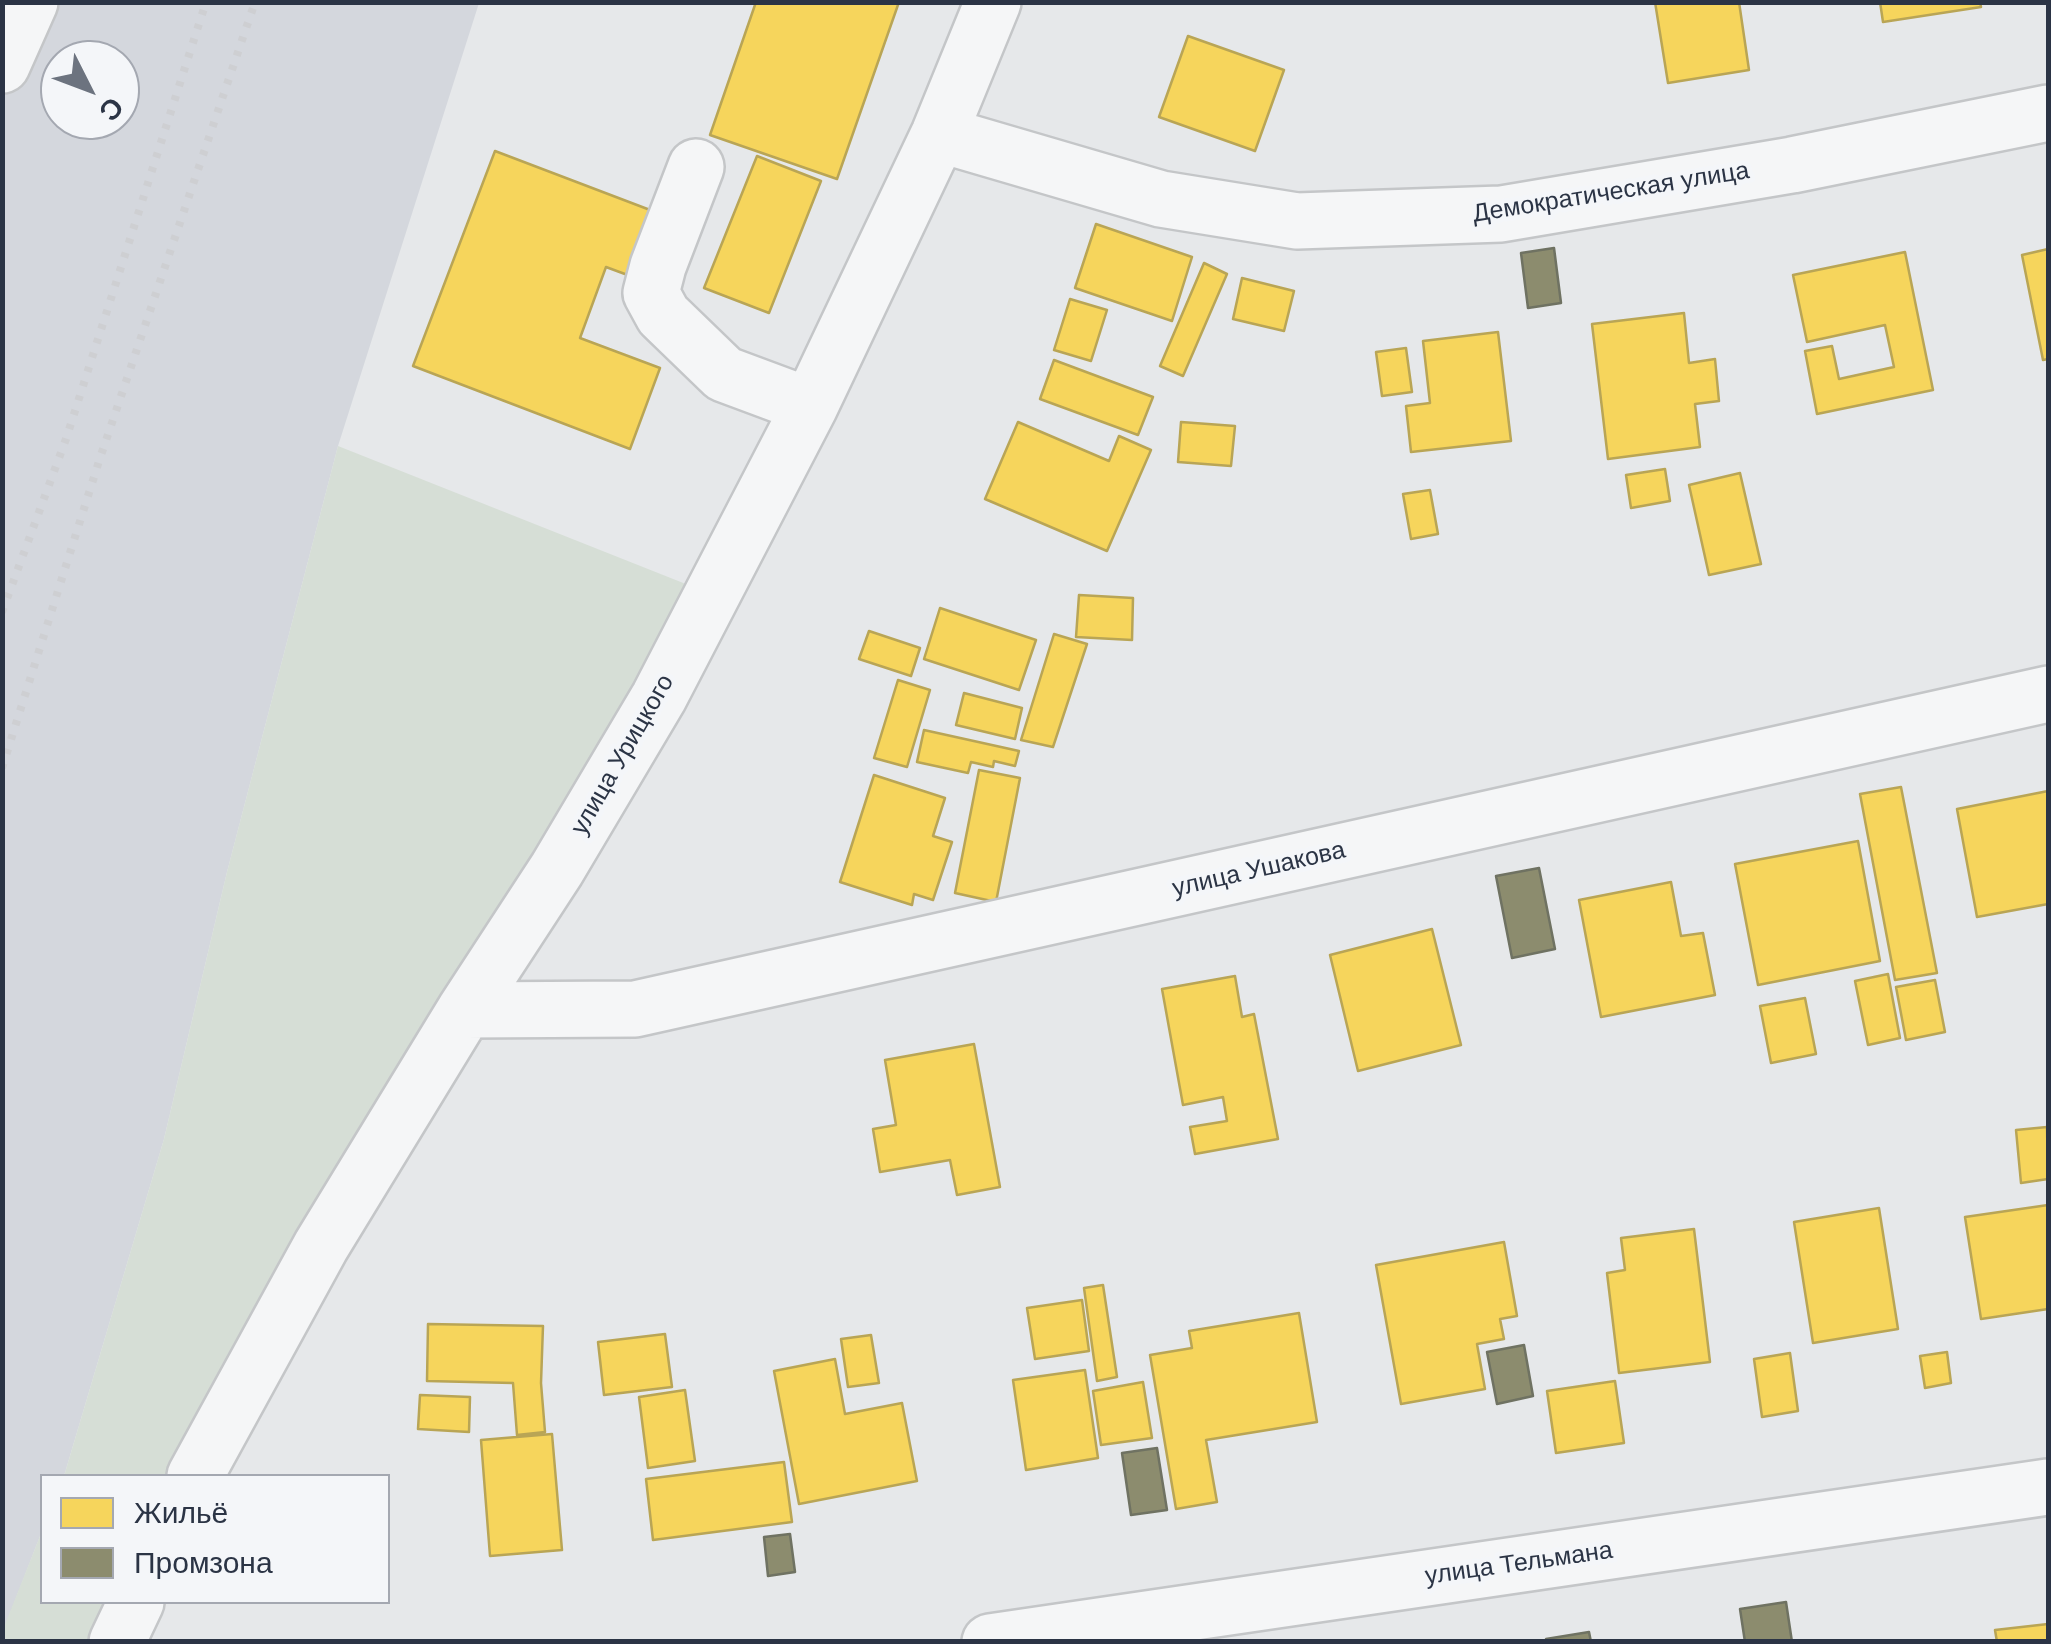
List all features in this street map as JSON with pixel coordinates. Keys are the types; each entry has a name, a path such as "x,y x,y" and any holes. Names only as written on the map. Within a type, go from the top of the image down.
{"street":[{"path":"2,65 30,2"},
{"name":"улица Урицкого","path":"196,1474 321,1246 659,698 810,406 939,134 993,2"},
{"name":"Демократическая улица","path":"939,134 1160,198 1297,221 1501,214 1792,165 2048,113"},
{"path":"696,167 651,293 663,316 724,374 810,406"},
{"name":"улица Ушакова","path":"466,1010 635,1009 2048,694"},
{"name":"улица Тельмана","path":"990,1642 2048,1487"},
{"path":"117,1642 135,1604"}],"shaded area":[{"path":"14,3 479,3 338,446 227,872 164,1139 65,1474 40,1474 40,1536 3,1632 3,35"},
{"path":"338,446 711,594 176,1474 65,1474 164,1139 227,872"},
{"path":"40,1536 40,1604 115,1604 98,1641 3,1641 2,1632"}],"building: Жильё":[{"path":"756,2 899,2 837,179 710,135"},
{"path":"1655,2 1739,2 1749,70 1668,83"},
{"path":"1880,2 1980,2 1981,7 1883,22"},
{"path":"1188,36 1284,70 1255,151 1159,117"},
{"path":"495,151 658,213 633,277 606,267 580,338 660,368 630,449 413,366"},
{"path":"757,156 821,181 769,313 704,288"},
{"path":"1096,224 1192,257 1172,321 1075,288"},
{"path":"2048,249 2048,359 2043,360 2022,255"},
{"path":"1905,252 1933,390 1817,414 1805,351 1832,346 1839,379 1894,367 1885,325 1807,342 1793,275"},
{"path":"1204,263 1227,274 1183,376 1160,366"},
{"path":"1242,278 1294,291 1284,331 1233,319"},
{"path":"1070,299 1107,310 1091,361 1054,350"},
{"path":"1684,313 1689,363 1715,359 1719,401 1695,404 1700,447 1608,459 1592,324"},
{"path":"1498,332 1511,441 1411,452 1406,406 1430,403 1423,341"},
{"path":"1406,348 1412,392 1382,396 1376,352"},
{"path":"1054,360 1153,397 1138,435 1040,399"},
{"path":"1018,422 1109,461 1119,436 1151,450 1107,551 985,499"},
{"path":"1181,422 1235,426 1231,466 1178,462"},
{"path":"1665,469 1670,501 1631,508 1626,475"},
{"path":"1740,473 1761,564 1709,575 1689,485"},
{"path":"1430,490 1438,534 1411,539 1403,494"},
{"path":"1079,595 1133,598 1132,640 1076,637"},
{"path":"940,608 1036,640 1019,690 924,659"},
{"path":"869,631 920,648 911,676 859,659"},
{"path":"1054,634 1087,644 1053,747 1021,740"},
{"path":"898,680 930,690 907,767 874,758"},
{"path":"964,693 1022,708 1015,739 956,725"},
{"path":"924,730 1019,751 1015,766 994,761 993,767 971,762 968,773 917,762"},
{"path":"979,770 1020,778 996,902 955,893"},
{"path":"874,775 945,798 933,836 952,842 933,900 914,894 912,905 840,882"},
{"path":"1901,787 1937,973 1895,980 1860,794"},
{"path":"2048,791 2048,904 1977,917 1957,809"},
{"path":"1858,841 1880,961 1758,985 1735,864"},
{"path":"1671,882 1681,936 1703,933 1715,995 1601,1017 1579,900"},
{"path":"1432,929 1461,1045 1358,1071 1330,955"},
{"path":"1888,974 1900,1038 1868,1045 1855,981"},
{"path":"1235,976 1242,1017 1254,1014 1278,1139 1195,1154 1190,1127 1227,1121 1223,1097 1183,1105 1162,989"},
{"path":"1935,980 1945,1032 1906,1040 1896,987"},
{"path":"1805,998 1816,1054 1771,1063 1760,1006"},
{"path":"974,1044 1000,1187 957,1195 950,1160 880,1172 873,1129 896,1125 885,1060"},
{"path":"2047,1127 2048,1179 2021,1183 2016,1130"},
{"path":"2048,1205 2048,1309 1981,1319 1965,1217"},
{"path":"1879,1208 1898,1329 1813,1343 1794,1222"},
{"path":"1694,1229 1710,1362 1619,1373 1607,1273 1625,1270 1621,1238"},
{"path":"1504,1242 1517,1316 1500,1319 1504,1339 1477,1344 1485,1389 1401,1404 1376,1265"},
{"path":"1103,1285 1117,1377 1097,1381 1084,1288"},
{"path":"1082,1300 1089,1351 1035,1359 1027,1308"},
{"path":"1299,1313 1317,1422 1206,1440 1217,1502 1176,1509 1150,1355 1192,1348 1189,1331"},
{"path":"428,1324 543,1326 541,1383 545,1432 517,1435 513,1383 427,1381"},
{"path":"665,1334 672,1387 604,1395 598,1342"},
{"path":"871,1335 879,1383 848,1387 841,1339"},
{"path":"1947,1352 1951,1383 1925,1388 1920,1356"},
{"path":"1790,1353 1798,1411 1762,1417 1754,1359"},
{"path":"835,1359 845,1414 902,1403 917,1481 799,1504 774,1371"},
{"path":"1085,1370 1098,1458 1026,1470 1013,1380"},
{"path":"1615,1381 1624,1443 1556,1453 1547,1391"},
{"path":"1143,1382 1152,1438 1101,1445 1093,1391"},
{"path":"685,1390 695,1461 648,1468 639,1397"},
{"path":"420,1395 470,1397 469,1432 418,1429"},
{"path":"552,1434 562,1550 490,1556 481,1440"},
{"path":"784,1462 792,1522 653,1540 646,1479"},
{"path":"2048,1624 2048,1642 1997,1642 1995,1630"}],"building: Промзона":[{"path":"1554,248 1561,303 1528,308 1521,253"},
{"path":"1539,868 1555,949 1512,958 1496,876"},
{"path":"1524,1345 1533,1396 1497,1404 1487,1352"},
{"path":"1157,1448 1167,1510 1131,1515 1122,1453"},
{"path":"790,1534 795,1572 768,1576 764,1537"},
{"path":"1786,1602 1792,1642 1745,1642 1740,1609"},
{"path":"1589,1632 1591,1642 1546,1642 1546,1639"}],"railway":[{"path":"2,612 66,439 206,2"},
{"path":"2,768 100,458 255,2"}]}
